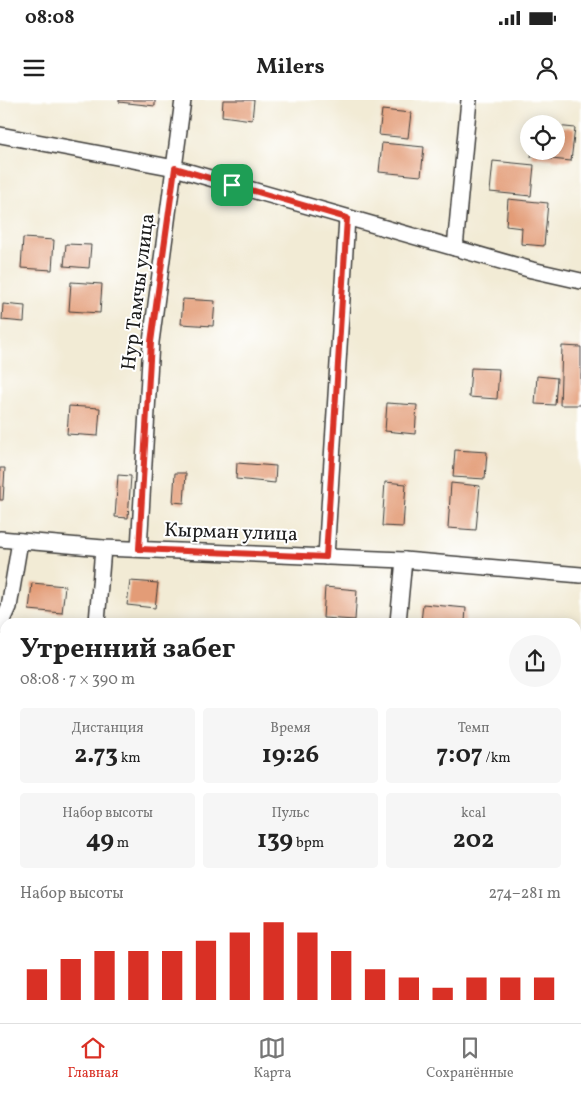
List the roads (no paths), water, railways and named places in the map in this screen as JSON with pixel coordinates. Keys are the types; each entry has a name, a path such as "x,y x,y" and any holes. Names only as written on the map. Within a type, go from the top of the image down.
{"street":[{"name":"Нур Тамчы улица","path":"139,549 151,342 183,100"},
{"path":"455,248 469,100"},
{"path":"0,135 175,168 532,270 581,281"},
{"path":"326,557 347,218"},
{"name":"Кырман улица","path":"0,539 103,548 404,560 581,575"},
{"path":"4,618 8,607 20,540"},
{"path":"97,618 103,548"},
{"path":"398,618 404,560"}]}
